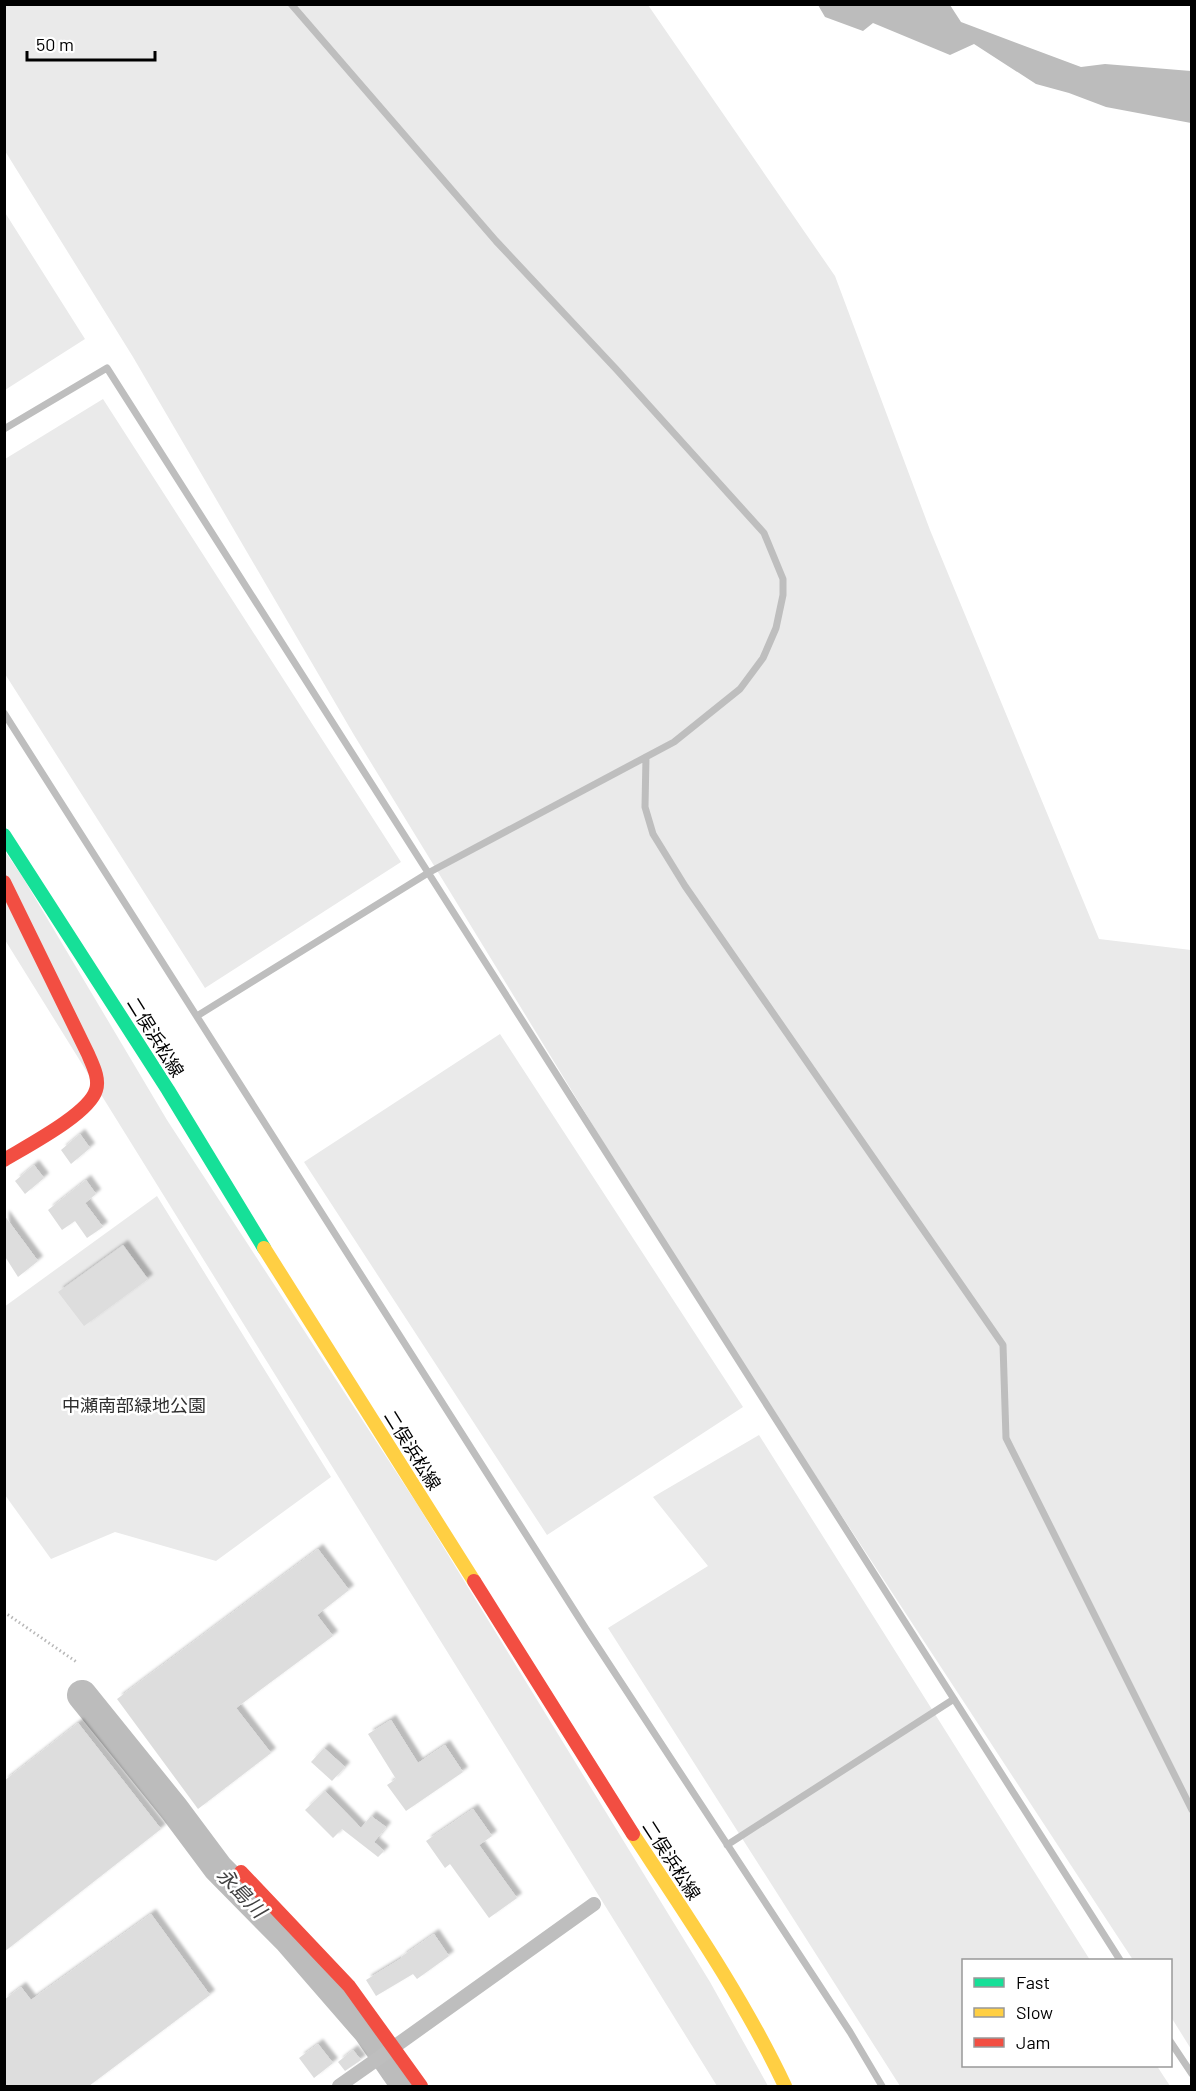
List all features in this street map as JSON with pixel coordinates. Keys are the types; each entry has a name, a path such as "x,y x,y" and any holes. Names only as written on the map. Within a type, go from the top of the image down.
{"main road":[{"name":"二俣浜松線","path":"5,841 168,1090 280,1274 601,1785 710,1950 774,2061 785,2086"},
{"path":"4,882 88,1054 96,1073 97,1089 82,1111 4,1160"},
{"path":"241,1872 349,1986 422,2086"}],"street":[{"path":"339,2086 594,1904"},
{"path":"774,2061 792,2086"}],"lane":[{"path":"197,1016 428,873 674,742 709,717 740,689 763,658 777,628 783,595 783,579 765,533 496,241 291,4"},
{"path":"4,429 107,368 1119,1959"},
{"path":"4,713 586,1629 850,2032 882,2086"},
{"path":"646,757 645,807 653,834 685,886 1003,1345 1006,1438 1191,1810"},
{"path":"727,1845 954,1699"},
{"path":"1172,2044 1191,2074"}],"path":[{"path":"4,1612 78,1663"}],"green space":[{"path":"5,5 648,5 835,276 930,530 1099,939 1191,950 1191,2049 1172,2019 1172,1959 1132,1959 695,1292 354,735 133,357 5,151"},
{"path":"4,211 85,339 5,390 4,390"},
{"path":"103,399 401,862 205,988 5,674 5,459"},
{"path":"4,850 22,876 167,1120 417,1504 710,1982 768,2086 717,2086 5,940"},
{"path":"500,1034 743,1407 547,1535 304,1162"},
{"name":"中瀬南部緑地公園","path":"157,1196 331,1477 216,1561 115,1532 51,1559 5,1495 4,1307"},
{"path":"759,1435 1089,1959 962,1959 962,2067 1158,2067 1170,2086 900,2086 608,1628 708,1566 653,1497"}],"shaded area":[{"path":"818,5 950,5 961,22 1081,67 1105,64 1191,71 1191,123 1106,107 1036,84 974,44 950,55 873,23 863,31 825,17"}],"building":[{"path":"80,1134 90,1148 71,1164 61,1150"},
{"path":"34,1165 44,1178 25,1194 15,1181"},
{"path":"86,1180 96,1194 85,1203 103,1227 87,1238 75,1221 62,1230 48,1210"},
{"path":"4,1215 38,1261 18,1277 4,1255"},
{"path":"123,1245 148,1279 84,1326 58,1292"},
{"path":"318,1549 349,1590 317,1615 333,1636 236,1708 271,1753 198,1809 117,1699"},
{"path":"391,1720 418,1763 445,1745 463,1772 406,1811 387,1785 396,1779 368,1734"},
{"path":"78,1723 161,1829 4,1952 4,1781"},
{"path":"324,1748 345,1767 332,1781 311,1762"},
{"path":"325,1791 361,1828 371,1816 386,1827 374,1842 384,1851 378,1857 342,1829 333,1838 305,1810"},
{"path":"473,1809 492,1836 479,1845 517,1898 489,1918 450,1864 445,1868 426,1841"},
{"path":"151,1914 210,1995 89,2086 4,2086 4,2000 21,1987 31,2000"},
{"path":"434,1934 449,1956 417,1979 413,1974 376,1996 366,1980 402,1958"},
{"path":"318,2044 333,2063 314,2078 299,2058"},
{"path":"353,2050 361,2060 345,2071 338,2062"}],"waterway":[{"name":"永島川","path":"82,1695 174,1809 218,1868 288,1939 368,2031 406,2086"}],"traffic: fast":[{"path":"4,835 168,1090 264,1248"}],"traffic: slow":[{"path":"264,1248 474,1581"},
{"path":"633,1834 733,1989 785,2086"}],"traffic: jam":[{"path":"4,882 88,1054 97,1081 96,1090 82,1109 56,1129 4,1160"},
{"path":"474,1581 633,1834"},
{"path":"241,1872 349,1986 421,2086"}]}
